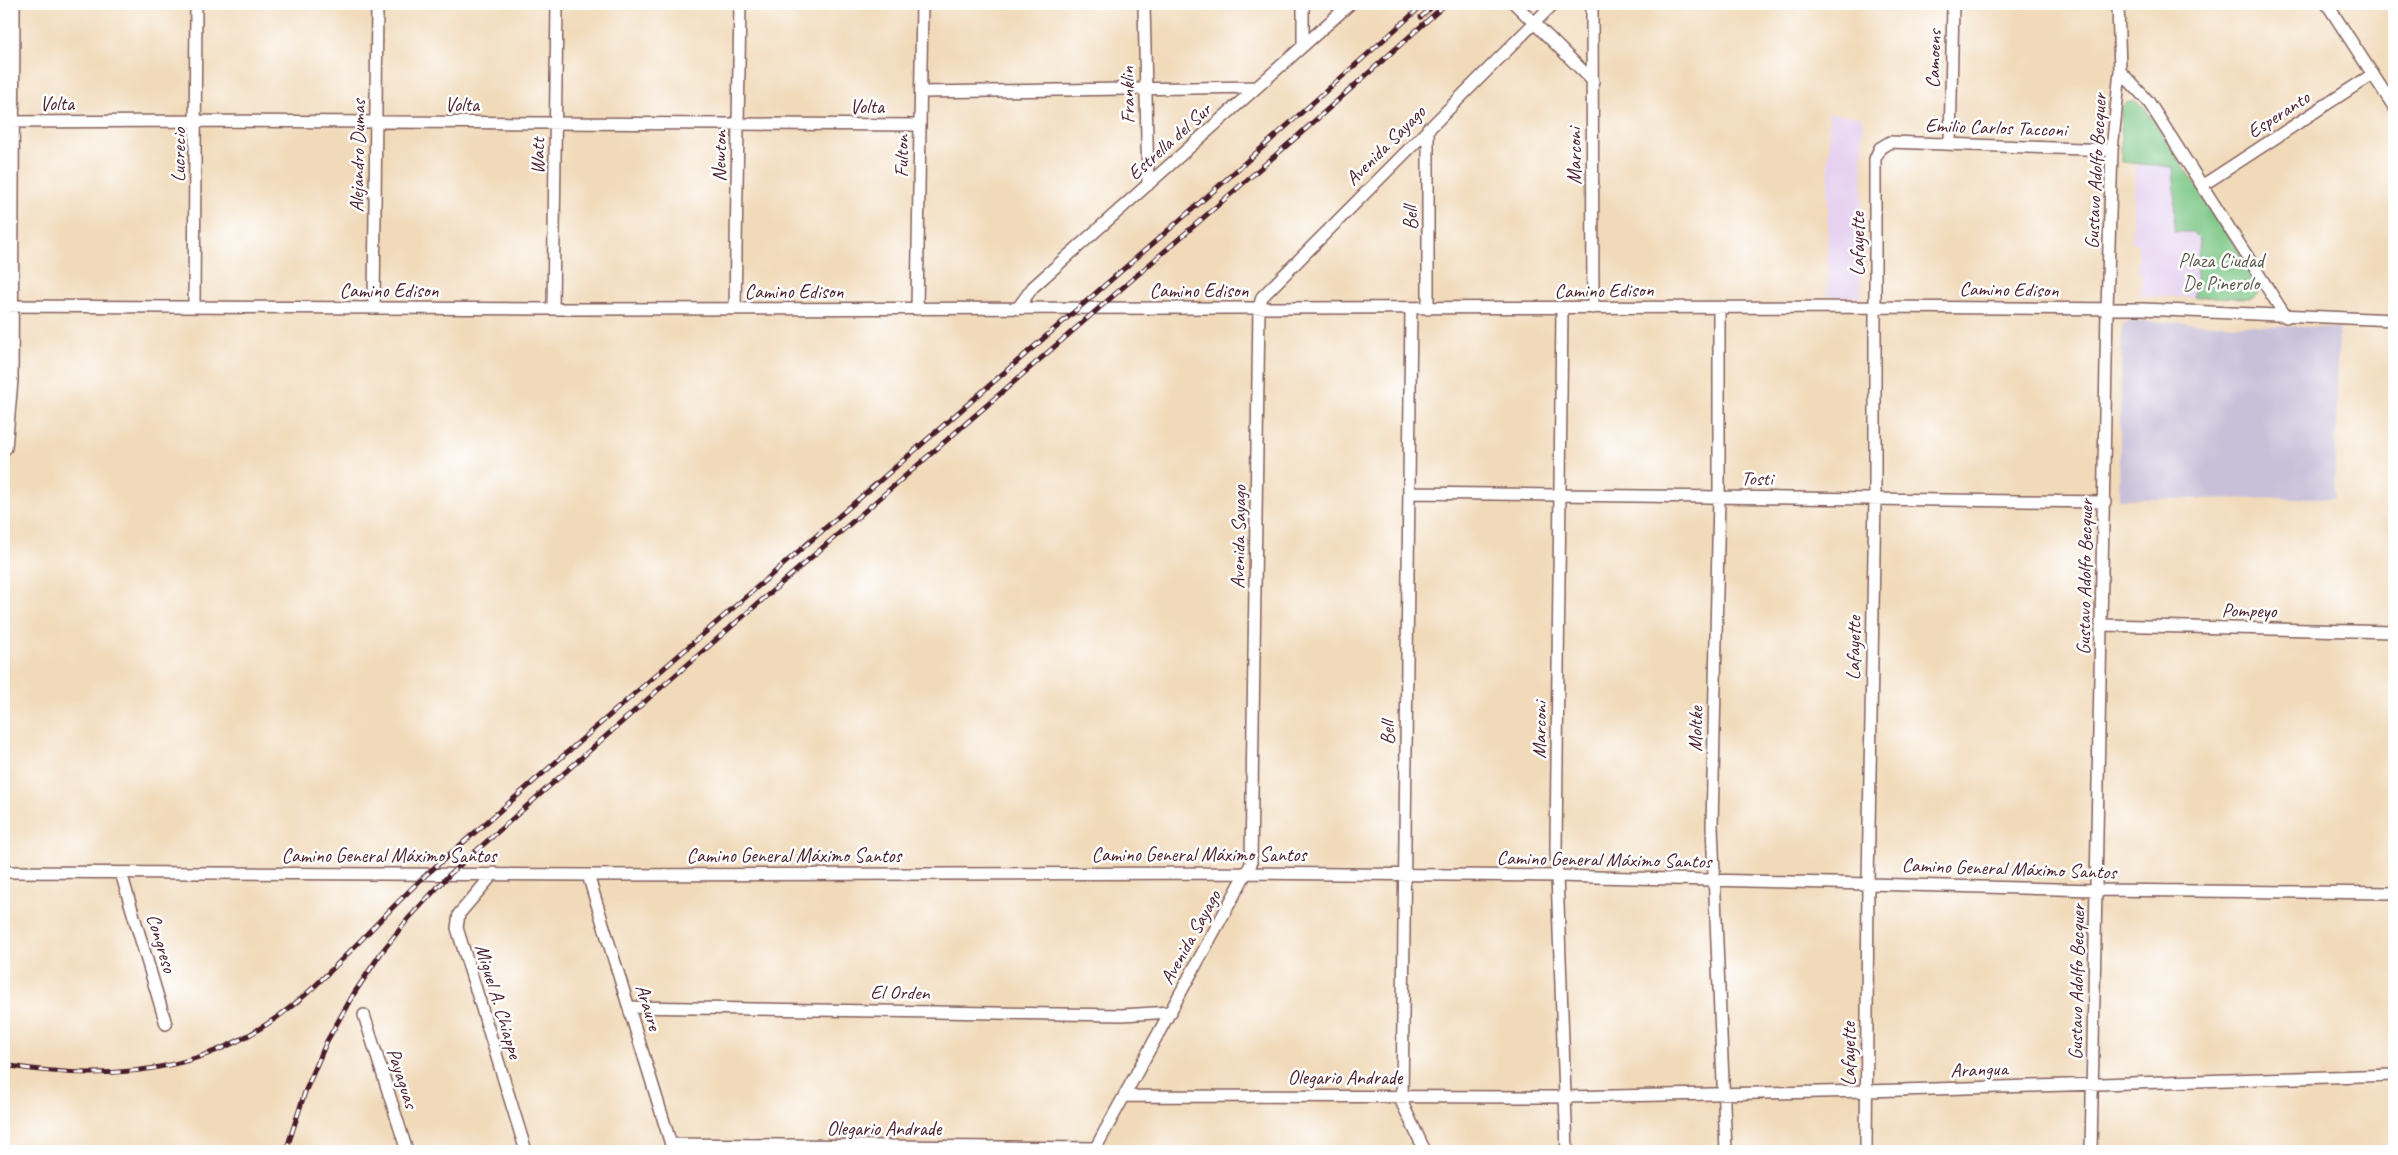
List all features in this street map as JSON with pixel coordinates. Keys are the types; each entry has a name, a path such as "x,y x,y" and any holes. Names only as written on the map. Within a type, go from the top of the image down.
{"street":[{"path":"6,448 12,380 8,306 9,122 14,4"},
{"name":"Lucrecio","path":"194,307 197,121 196,4"},
{"name":"Alejandro Dumas","path":"374,308 377,4"},
{"name":"Watt","path":"553,309 557,4"},
{"name":"Newton","path":"735,309 740,4"},
{"name":"Fulton","path":"917,309 922,4"},
{"name":"Franklin","path":"1144,4 1148,185"},
{"path":"1303,4 1303,45"},
{"name":"Estrella del Sur","path":"1017,309 1033,287 1350,4"},
{"path":"1515,4 1593,81"},
{"name":"Avenida Sayago","path":"1095,1150 1247,873 1252,856 1259,308 1262,297 1553,4"},
{"name":"Marconi","path":"1592,4 1593,308"},
{"name":"Camoens","path":"1950,144 1953,4"},
{"name":"Gustavo Adolfo Becquer","path":"2091,1151 2105,502 2107,309 2112,150 2120,72 2118,4"},
{"path":"2327,4 2394,107"},
{"path":"2120,72 2148,101 2286,317"},
{"name":"Esperanto","path":"2203,185 2373,74"},
{"path":"921,92 1145,87 1257,87"},
{"name":"Volta","path":"9,122 197,121 920,125"},
{"name":"Bell","path":"1428,128 1428,309"},
{"name":"Emilio Carlos Tacconi","path":"1880,148 1890,142 2112,150"},
{"name":"Lafayette","path":"1866,1151 1868,883 1875,498 1875,159 1880,148"},
{"name":"Camino Edison","path":"8,306 553,309 1562,309 1876,307 2107,309 2394,320"},
{"name":"Moltke","path":"1719,308 1718,496 1712,827 1726,1151"},
{"name":"Bell","path":"1411,309 1402,1096 1405,1113 1425,1151"},
{"name":"Marconi","path":"1562,309 1557,876 1567,1151"},
{"name":"Tosti","path":"1409,493 2105,502"},
{"name":"Pompeyo","path":"2102,625 2394,632"},
{"name":"Camino General Máximo Santos","path":"4,872 494,873 588,875 1247,873 1557,876 2096,890 2394,893"},
{"name":"Congreso","path":"121,873 166,1024"},
{"name":"Miguel A. Chiappe","path":"494,873 465,905 456,922 526,1151"},
{"name":"Araure","path":"588,875 672,1148"},
{"name":"El Orden","path":"630,1007 1122,1015 1171,1012"},
{"name":"Payaguas","path":"364,1015 407,1151"},
{"name":"Arangua","path":"1564,1097 1723,1092 1867,1091 2394,1075"},
{"name":"Olegario Andrade","path":"1126,1096 1564,1097"},
{"name":"Olegario Andrade","path":"672,1148 1095,1150"}],"shaded area":[{"path":"1829,113 1863,117 1861,297 1827,296"},
{"path":"2135,165 2173,166 2175,193 2192,231 2200,240 2194,297 2140,296 2142,273 2138,273 2138,243 2132,242"},
{"path":"2127,321 2339,328 2334,498 2119,499 2122,327"}],"green space":[{"name":"Plaza Ciudad De Pinerolo","path":"2135,101 2144,107 2257,279 2258,294 2252,298 2194,297 2200,240 2192,232 2174,232 2175,193 2173,167 2121,162 2121,110 2127,103"}],"railway":[{"path":"4,1065 48,1071 90,1073 132,1071 171,1065 210,1053 247,1036 283,1013 345,957 427,874 1211,193 1424,4"},
{"path":"1421,17 1435,4"},
{"path":"286,1151 305,1092 327,1041 353,995 381,953 408,919 450,874 649,698 1300,134 1446,4"}]}
